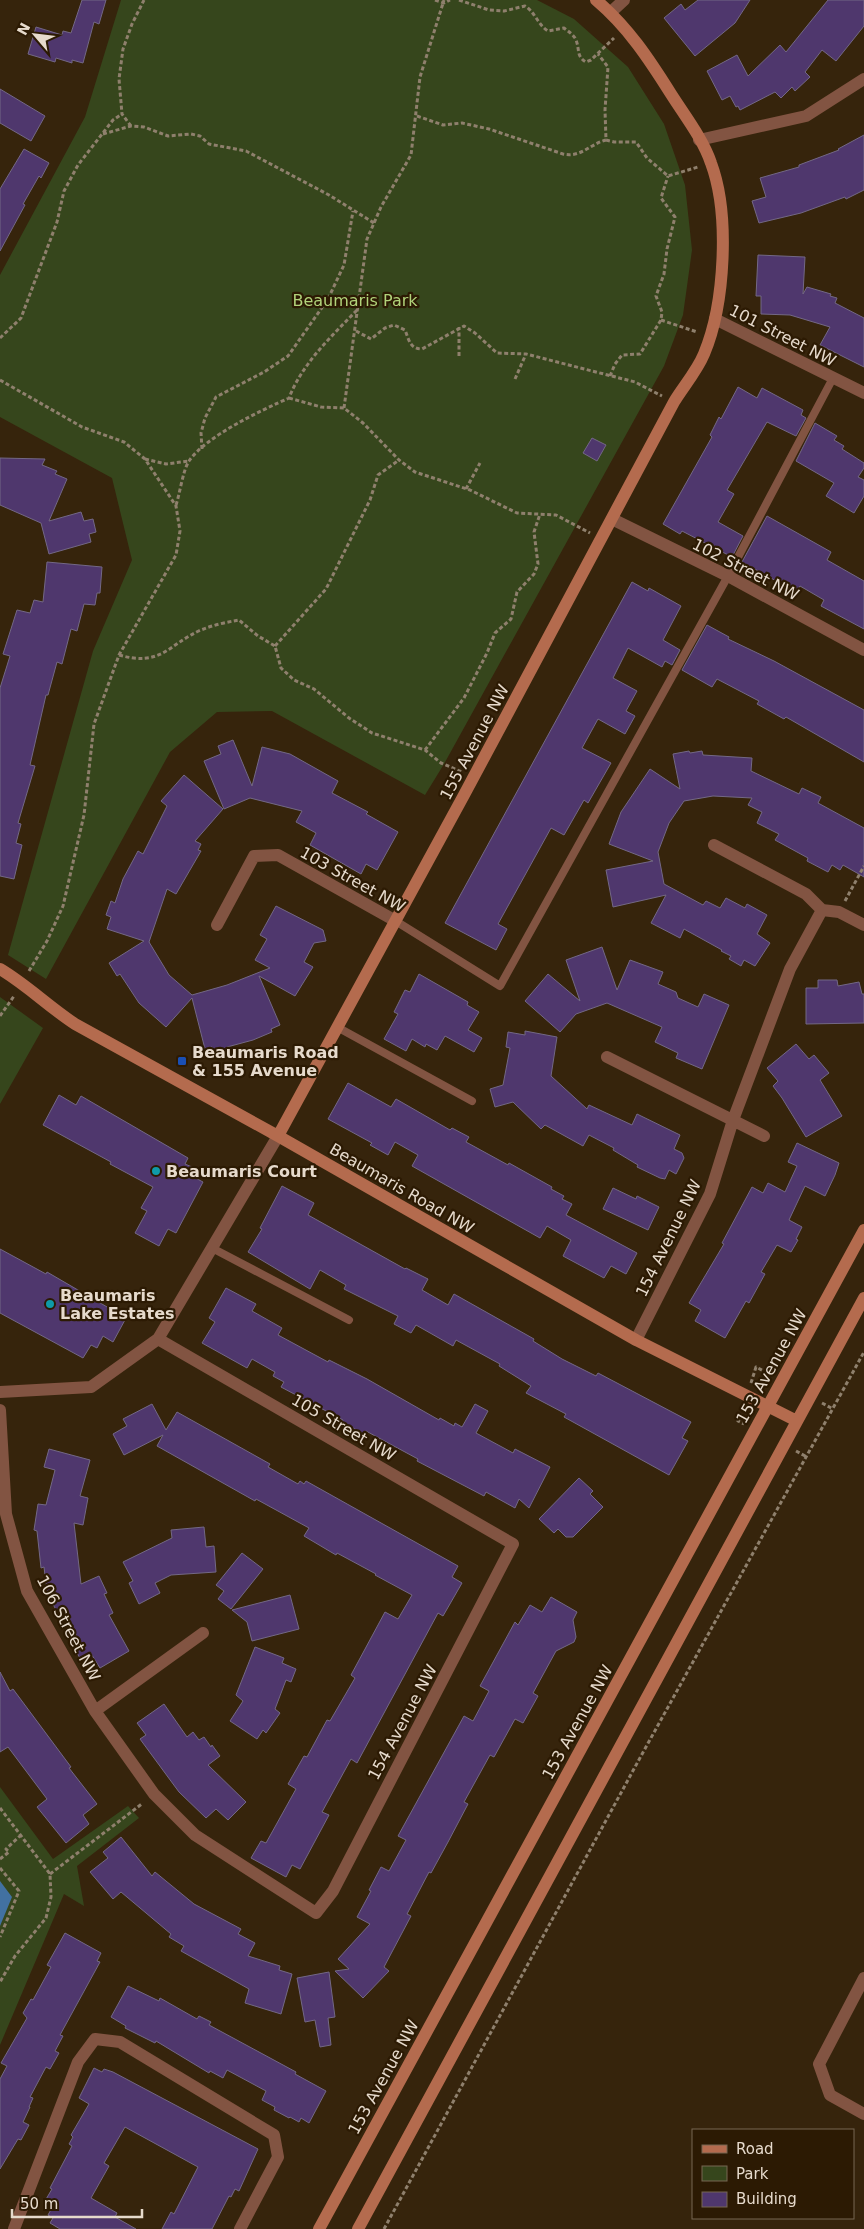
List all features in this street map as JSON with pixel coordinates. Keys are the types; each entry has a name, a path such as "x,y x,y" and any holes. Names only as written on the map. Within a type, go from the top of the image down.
{"street":[{"name":"155 Avenue NW","path":"0,1392 91,1387 158,1339 278,1136 473,778 674,402 704,355 715,319 723,249 722,204 711,163 645,52 611,12 596,0"},
{"path":"611,12 624,0"},
{"path":"699,140 806,116 864,79"},
{"name":"101 Street NW","path":"715,319 864,393"},
{"name":"102 Street NW","path":"612,519 728,576 864,650"},
{"path":"714,846 806,894 822,910 839,912 864,924"},
{"name":"103 Street NW","path":"217,925 254,856 278,856 394,920"},
{"name":"154 Avenue NW","path":"636,1340 710,1194 733,1120 790,969 822,910"},
{"name":"Beaumaris Road NW","path":"0,969 23,983 50,1008 75,1024 278,1136 636,1340 797,1421"},
{"path":"607,1057 764,1136"},
{"name":"153 Avenue NW","path":"319,2229 864,1230"},
{"path":"358,2229 864,1298"},
{"name":"105 Street NW","path":"158,1339 513,1544"},
{"name":"106 Street NW","path":"0,1410 6,1514 27,1591 95,1711 154,1794 195,1835 316,1913"},
{"name":"154 Avenue NW","path":"316,1913 333,1891 513,1544"},
{"name":"106 Street NW","path":"95,1711 203,1633"},
{"path":"864,1978 819,2064 830,2095 864,2114"},
{"path":"19,2227 78,2062 95,2038 120,2042 274,2134 278,2157 240,2229"}],"lane":[{"path":"728,576 833,378"},
{"name":"103 Street NW","path":"394,920 500,986 728,576"},
{"path":"337,1027 472,1101"},
{"path":"212,1248 349,1320"}],"path":[{"path":"131,126 122,114 119,79 123,49 132,24 144,0"},
{"path":"435,0 450,0"},
{"path":"459,0 489,10 504,11 525,6 531,10 543,28 548,31 564,28 573,34 581,59 586,62 627,29"},
{"path":"344,408 356,331 367,239 411,155 417,116 420,76 444,1"},
{"path":"598,54 608,66 605,110 606,140"},
{"path":"0,338 21,318 57,222 64,191 78,165 113,120 122,114"},
{"path":"417,116 443,125 462,123 489,129 572,156 606,140 636,142 647,158 668,176"},
{"path":"103,134 131,126 144,127 168,136 192,134 200,136 209,144 246,151 329,195 374,223"},
{"path":"668,176 711,163"},
{"path":"610,376 615,364 622,355 640,354 662,320 662,312 656,296 664,274 667,249 675,217 661,198 668,176"},
{"path":"202,449 201,433 205,418 216,397 264,372 288,356 328,298 344,265 353,211"},
{"path":"289,398 296,381 318,351 358,309"},
{"path":"662,320 709,336"},
{"path":"356,331 371,339 385,328 394,325 405,330 411,345 416,349 422,349 459,327 464,326 475,333 497,353 526,354 635,382 674,402"},
{"path":"459,327 459,356"},
{"path":"515,379 526,354"},
{"path":"0,380 82,426 124,442 145,459 176,506 180,531 176,555 119,655 94,724 84,815 63,906 47,941 23,983 0,1016"},
{"path":"176,506 189,461 202,449 250,416 289,398 321,406 344,408 363,423 399,460 415,472 466,489 516,513 556,515 601,539"},
{"path":"145,459 166,464 189,461"},
{"path":"275,646 326,589 370,500 378,475 399,460"},
{"path":"466,489 480,463"},
{"path":"425,750 464,698 495,633 511,619 517,592 534,574 538,564 534,532 540,514"},
{"path":"119,655 144,659 159,656 202,630 239,620 258,636 275,646 281,668 294,680 314,689 348,718 372,734 425,750 441,763 473,778"},
{"path":"839,912 864,866"},
{"path":"384,2229 641,1756 864,1352"},
{"path":"821,1402 833,1409"},
{"path":"794,1450 807,1457"},
{"path":"50,1874 154,1794"},
{"path":"0,1808 50,1874 51,1897 46,1918 15,1956 0,1980"},
{"path":"0,1859 9,1852 6,1849 21,1836"},
{"path":"0,1868 19,1891 0,1937"}],"green space":[{"name":"Beaumaris Park","path":"121,0 537,0 574,19 628,67 664,124 685,185 692,250 683,315 664,366 444,764 425,795 272,711 217,712 170,752 46,979 8,955 93,651 132,560 112,478 0,417 0,275 85,117"},
{"path":"0,997 43,1028 0,1104"},
{"path":"0,1787 53,1859 128,1806 139,1818 77,1866 84,1906 64,1894 0,2045"}],"water":[{"path":"0,1881 12,1897 0,1926"}],"building":[{"path":"82,0 106,0 99,24 94,22 83,63 72,60 72,63 56,58 55,62 28,54 36,27 62,35 63,31 71,33"},
{"path":"698,0 750,0 735,23 695,56 664,18 681,4 685,10"},
{"path":"828,0 864,0 864,26 836,61 822,50 805,72 810,77 795,91 792,87 781,98 775,92 740,110 738,106 736,107 730,96 722,100 707,71 737,55 748,76 780,45 786,52"},
{"path":"0,89 45,116 31,141 0,123"},
{"path":"864,135 864,190 846,199 845,197 801,213 759,223 752,201 766,197 760,178 799,167 799,165 839,150"},
{"path":"24,149 49,163 23,204 25,205 0,251 0,189"},
{"path":"758,255 805,257 803,294 807,287 831,294 830,296 837,298 835,303 864,318 864,367 820,345 830,327 790,315 761,314 761,296 756,296"},
{"path":"738,387 757,398 762,388 803,410 801,415 806,418 796,436 767,422 727,490 734,494 718,522 743,536 732,557 682,531 680,534 663,524 712,437 710,435 719,417 721,419"},
{"path":"815,423 837,436 834,440 844,446 842,449 864,463 864,468 858,477 864,480 864,496 854,513 826,496 834,483 796,461"},
{"path":"592,438 606,445 597,461 583,453"},
{"path":"0,458 45,459 42,465 57,471 55,474 67,479 49,521 81,512 84,521 93,519 96,532 89,534 91,542 49,554 41,523 0,505"},
{"path":"767,516 831,552 827,560 864,581 864,629 821,606 824,600 800,586 796,592 742,562"},
{"path":"47,562 102,567 100,593 97,593 95,605 84,604 77,631 71,629 62,664 57,662 48,695 46,695 30,765 35,766 18,823 21,824 16,843 22,845 14,879 0,876 0,688 10,656 3,654 17,610 30,613 34,600 43,602"},
{"path":"632,582 648,591 649,588 681,606 663,640 680,650 672,665 665,661 662,667 628,648 613,678 637,691 626,711 635,716 625,734 598,719 582,748 611,763 588,803 584,800 564,835 551,828 498,924 507,929 496,950 445,923"},
{"path":"707,625 729,637 728,639 774,661 864,710 864,762 786,717 784,719 757,704 759,701 717,679 712,687 682,670"},
{"path":"233,740 252,786 262,747 290,754 338,781 332,793 368,812 366,814 398,832 377,870 366,864 361,874 310,845 316,833 296,822 302,811 250,798 224,809 204,761 221,754 218,746"},
{"path":"689,751 690,753 702,751 703,755 752,758 751,771 799,794 802,788 821,797 818,803 864,828 864,877 843,865 840,870 832,865 828,872 807,861 808,858 775,840 779,834 757,823 762,812 748,805 752,798 713,796 684,801 669,823 658,852 664,884 703,905 706,901 720,908 726,898 745,908 747,904 767,915 757,934 770,943 755,966 744,960 741,966 729,959 731,956 722,950 684,929 680,938 651,923 666,895 613,907 606,870 653,861 609,844 621,812 650,769 680,789 673,754"},
{"path":"184,775 223,809 195,841 201,844 198,850 201,851 176,894 167,889 149,942 169,975 192,995 227,985 270,968 255,960 267,939 260,935 276,906 323,930 326,941 314,943 304,962 313,967 295,996 259,976 280,1025 271,1029 272,1032 253,1040 213,1053 212,1047 205,1049 192,998 166,1027 139,1003 120,974 117,976 109,963 144,941 107,929 111,917 106,915 111,901 115,903 123,879 138,851 143,854 167,806 161,801"},
{"path":"602,947 617,990 630,960 663,972 658,984 676,992 678,998 698,1007 704,994 729,1005 702,1069 676,1058 678,1053 655,1042 662,1027 607,1003 576,1014 560,1032 525,1001 548,974 580,1001 566,960"},
{"path":"419,974 468,1002 467,1005 479,1012 468,1030 482,1038 474,1052 445,1036 437,1050 426,1044 425,1047 412,1039 406,1051 384,1039 398,1014 394,1012 405,990 410,992"},
{"path":"818,980 837,980 838,986 859,982 862,994 864,994 864,1023 806,1024 806,988 818,988"},
{"path":"525,1031 557,1037 551,1076 587,1109 589,1105 632,1125 637,1114 680,1135 674,1149 682,1153 684,1158 676,1174 669,1170 665,1179 660,1178 637,1167 638,1165 613,1150 614,1148 589,1135 583,1146 545,1125 541,1129 513,1102 495,1107 490,1089 503,1085 510,1048 506,1047 508,1032 525,1035"},
{"path":"796,1044 809,1059 814,1055 829,1073 820,1080 842,1116 806,1137 773,1086 778,1081 767,1068"},
{"path":"348,1083 391,1107 396,1099 450,1130 452,1128 469,1137 466,1142 552,1187 551,1189 564,1196 562,1199 572,1204 566,1215 637,1253 626,1274 611,1266 604,1278 563,1256 571,1240 547,1226 540,1238 412,1166 418,1155 395,1142 388,1155 370,1145 372,1143 328,1119"},
{"name":"Beaumaris Court","path":"59,1095 76,1105 81,1096 188,1158 185,1164 192,1167 188,1174 203,1182 176,1233 168,1229 159,1246 135,1233 147,1211 141,1208 153,1187 43,1125"},
{"path":"797,1143 839,1163 835,1175 825,1196 805,1186 789,1220 802,1227 796,1239 798,1240 791,1252 777,1245 761,1272 765,1274 749,1303 746,1301 725,1338 695,1321 701,1310 689,1303 724,1244 722,1243 752,1187 763,1193 768,1183 785,1192 797,1166 788,1162"},
{"path":"282,1186 314,1203 308,1215 405,1269 428,1279 422,1290 448,1305 454,1294 534,1339 533,1341 562,1359 596,1376 598,1373 691,1422 682,1438 688,1441 669,1475 564,1417 566,1414 526,1393 531,1386 499,1366 500,1364 456,1340 453,1346 416,1325 411,1333 394,1324 398,1316 344,1289 346,1285 320,1270 310,1289 248,1252 262,1229 260,1228"},
{"path":"613,1188 636,1199 637,1196 659,1207 648,1230 603,1209"},
{"name":"Beaumaris Lake Estates","path":"0,1249 46,1274 47,1272 126,1318 113,1342 103,1336 97,1348 91,1345 83,1358 0,1313"},
{"path":"226,1288 256,1304 252,1311 282,1328 278,1335 328,1362 329,1360 367,1379 439,1420 440,1418 454,1426 455,1423 462,1427 475,1404 488,1411 476,1433 513,1453 515,1449 550,1467 529,1508 519,1499 515,1508 486,1492 484,1496 417,1461 418,1459 366,1431 364,1434 342,1422 343,1420 281,1387 284,1382 273,1376 275,1372 252,1359 247,1368 202,1343 215,1322 209,1318"},
{"path":"152,1404 166,1430 177,1412 270,1464 268,1467 298,1484 300,1481 304,1484 306,1481 458,1566 452,1577 462,1583 443,1616 438,1613 357,1763 351,1759 322,1812 329,1815 300,1869 292,1865 286,1877 251,1858 261,1841 266,1843 296,1789 288,1784 304,1756 307,1757 327,1720 330,1721 355,1678 351,1675 385,1612 398,1619 412,1595 304,1536 309,1528 256,1499 255,1501 157,1446 163,1435 124,1455 113,1434 127,1426 123,1419"},
{"path":"49,1449 90,1460 80,1496 88,1498 83,1525 74,1523 81,1584 99,1576 107,1593 104,1594 113,1613 109,1615 129,1651 100,1668 90,1652 80,1658 70,1642 77,1637 66,1613 59,1616 47,1592 44,1567 41,1568 37,1531 34,1530 38,1504 46,1505 55,1470 44,1467"},
{"path":"579,1478 593,1491 590,1494 603,1507 573,1537 566,1537 558,1529 554,1533 539,1519"},
{"path":"204,1527 206,1547 214,1546 216,1572 171,1575 155,1583 160,1593 139,1604 129,1583 133,1581 123,1562 172,1538 171,1530"},
{"path":"242,1553 263,1569 231,1609 218,1599 224,1591 216,1585"},
{"path":"290,1595 299,1629 252,1641 247,1622 232,1610"},
{"path":"551,1597 577,1612 573,1620 576,1637 574,1642 556,1651 533,1693 538,1696 523,1723 515,1719 494,1757 490,1755 464,1802 468,1804 407,1914 411,1916 384,1967 389,1971 363,1998 335,1971 349,1969 338,1959 370,1924 357,1917 371,1891 369,1890 381,1867 389,1871 406,1840 398,1836 464,1716 473,1721 489,1691 480,1686 515,1622 518,1625 530,1605 542,1612"},
{"path":"255,1647 284,1658 282,1663 296,1669 291,1682 286,1680 275,1709 280,1713 266,1733 263,1730 257,1739 230,1721 243,1701 236,1695"},
{"path":"0,1672 10,1691 13,1689 97,1804 83,1815 89,1824 66,1843 37,1807 47,1799 8,1747 0,1752"},
{"path":"164,1704 187,1737 193,1732 199,1740 204,1737 211,1747 212,1745 220,1756 208,1765 246,1802 228,1820 216,1809 206,1818 179,1792 140,1739 146,1735 137,1723"},
{"path":"121,1837 152,1876 155,1872 194,1904 241,1929 238,1934 255,1943 248,1956 280,1966 279,1970 292,1974 281,2014 245,2003 249,1989 181,1951 184,1946 169,1937 171,1934 121,1892 113,1899 90,1872 108,1858 103,1852"},
{"path":"65,1933 101,1953 97,1961 100,1962 60,2035 63,2036 55,2051 59,2053 50,2069 46,2067 30,2097 33,2098 23,2122 29,2125 21,2140 18,2139 0,2169 0,2079 7,2066 1,2063 27,2018 23,2013 31,1999 33,2000 51,1967 47,1965"},
{"path":"329,1972 335,2017 328,2018 331,2045 320,2047 315,2020 305,2022 297,1978"},
{"path":"128,1986 159,2001 160,1998 197,2019 199,2016 211,2022 209,2025 296,2072 295,2074 326,2091 309,2123 301,2118 299,2122 274,2110 275,2107 262,2100 266,2091 227,2070 223,2078 210,2071 209,2073 156,2041 155,2043 125,2028 126,2026 111,2017"},
{"path":"94,2068 102,2072 104,2069 113,2072 258,2149 239,2191 235,2189 231,2197 229,2196 212,2229 162,2229 171,2212 174,2214 198,2167 125,2127 104,2163 109,2166 91,2198 117,2213 115,2217 136,2229 60,2229 50,2223 53,2218 48,2215 53,2206 45,2201 72,2146 69,2144 73,2137 71,2135 89,2104 79,2098"}],"place":[{"name":"Beaumaris Road & 155 Avenue","path":"182,1061"},
{"name":"Beaumaris Court","path":"156,1171"},
{"name":"Beaumaris Lake Estates","path":"50,1304"}]}
